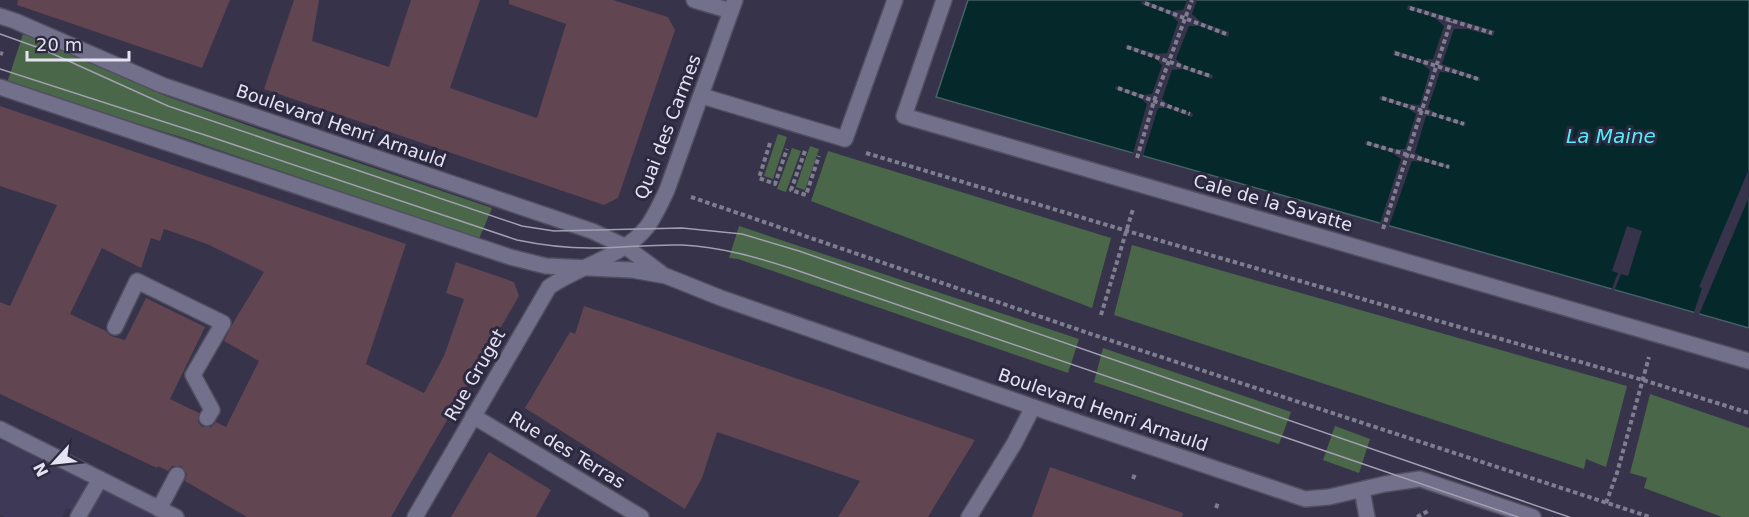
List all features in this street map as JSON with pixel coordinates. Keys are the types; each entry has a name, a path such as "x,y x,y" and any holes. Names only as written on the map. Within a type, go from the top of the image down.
{"street":[{"path":"694,0 733,5"},
{"path":"702,96 845,139 896,0"},
{"name":"Cale de la Savatte","path":"944,0 904,116 1749,361"},
{"name":"Quai des Carmes","path":"583,267 626,247 646,229 653,217 667,190 733,5"},
{"name":"Boulevard Henri Arnauld","path":"0,16 162,85 592,231 626,247 666,276"},
{"name":"Boulevard Henri Arnauld","path":"0,87 510,257 546,266 632,270 666,276 721,298 1033,407 1305,499 1329,497 1420,479 1533,517"},
{"name":"Rue Gruget","path":"415,517 549,287 583,267"},
{"path":"115,327 137,281 223,323 193,375 212,410 207,418"},
{"path":"969,517 1014,444 1033,407"},
{"name":"Rue des Terras","path":"473,416 641,517"},
{"path":"0,429 176,517"},
{"path":"159,509 177,476"},
{"path":"78,517 100,479"},
{"path":"1362,490 1367,517"}],"path":[{"path":"1135,165 1154,101 1192,0"},
{"path":"1145,3 1226,34"},
{"path":"1410,8 1492,33"},
{"path":"1382,232 1451,21"},
{"path":"1127,47 1210,76"},
{"path":"1395,53 1478,79"},
{"path":"1118,88 1190,114"},
{"path":"1382,98 1464,124"},
{"path":"764,114 758,132 772,137 759,178 775,184 789,143"},
{"path":"797,146 806,149 791,190 806,195 827,134"},
{"path":"845,139 861,151 1749,413"},
{"path":"1366,143 1449,167"},
{"path":"667,190 1094,335 1650,517"},
{"path":"1101,315 1132,211"},
{"path":"1606,503 1617,473 1648,361"},
{"path":"1417,517 1428,510 1435,512"}],"shaded area":[{"path":"0,440 75,473 158,517 83,517 67,508 62,517 5,517 0,515"}],"green space":[{"path":"23,34 65,48 163,95 492,208 479,239 184,138 7,83"},
{"path":"778,134 787,137 773,179 764,176"},
{"path":"810,146 819,149 805,190 796,187"},
{"path":"792,148 801,151 786,192 777,189"},
{"path":"828,151 1111,238 1092,308 811,201"},
{"path":"739,226 1079,339 1068,373 738,259 729,258"},
{"path":"1132,245 1627,386 1606,467 1586,459 1584,469 1114,315"},
{"path":"1103,348 1291,412 1279,444 1094,382"},
{"path":"1650,394 1749,428 1749,517 1722,517 1644,488 1647,478 1630,473"},
{"path":"1335,426 1370,439 1359,473 1323,460"}],"water":[{"name":"La Maine","path":"968,0 1749,0 1749,328 936,97"}],"pier":[{"path":"1143,0 1171,11 1183,10 1187,0 1197,0 1192,14 1201,22 1229,32 1228,37 1201,26 1189,26 1176,59 1184,66 1213,75 1212,79 1183,69 1172,70 1162,99 1169,105 1193,114 1192,117 1167,108 1158,108 1142,159 1132,156 1147,104 1141,98 1115,89 1116,86 1143,95 1152,94 1162,65 1155,58 1126,48 1126,45 1157,54 1167,53 1178,22 1170,14 1141,4"},
{"path":"1408,5 1495,31 1493,36 1467,29 1454,29 1442,64 1480,78 1480,81 1454,73 1440,72 1428,108 1438,115 1466,123 1465,126 1426,116 1415,153 1450,166 1450,169 1426,162 1412,161 1388,229 1379,226 1401,159 1391,152 1365,144 1366,141 1391,149 1405,149 1416,114 1407,108 1379,99 1380,96 1420,105 1430,70 1421,63 1393,55 1394,50 1422,60 1433,59 1444,26 1434,17 1407,9"},
{"path":"1749,169 1749,197 1698,317 1693,315 1702,288 1699,287"},
{"path":"1627,226 1642,231 1628,276 1621,274 1614,291 1611,291 1618,273 1612,271"}],"building":[{"path":"18,0 230,0 202,68 17,5"},
{"path":"294,0 319,0 312,41 389,67 411,0 480,0 450,88 537,118 566,24 509,4 509,0 613,0 668,17 675,30 618,198 604,205 264,89"},
{"path":"0,106 406,244 366,364 424,393 444,356 464,299 446,293 456,262 514,282 519,296 391,517 247,517 185,481 187,474 181,466 172,466 168,471 158,466 157,468 0,394 0,302 10,306 57,205 0,186","holes":["164,229 207,244 264,272 224,341 259,361 226,427 216,422 211,427 202,427 198,422 199,413 170,399 205,327 146,298 125,340 111,336 106,331 70,314 102,248 141,268 151,238 160,241"]},
{"path":"584,306 975,440 928,517 838,517 860,481 717,432 702,478 685,509 525,408 570,332 575,334"},
{"path":"489,452 551,490 536,517 451,517"},
{"path":"1050,467 1183,513 1182,517 1032,517"}],"tram line":[{"path":"0,34 42,49 168,106 522,226 554,231 682,228 742,234 799,251 1569,517"},
{"path":"0,69 517,240 581,248 696,246 766,260 1518,517"}]}
